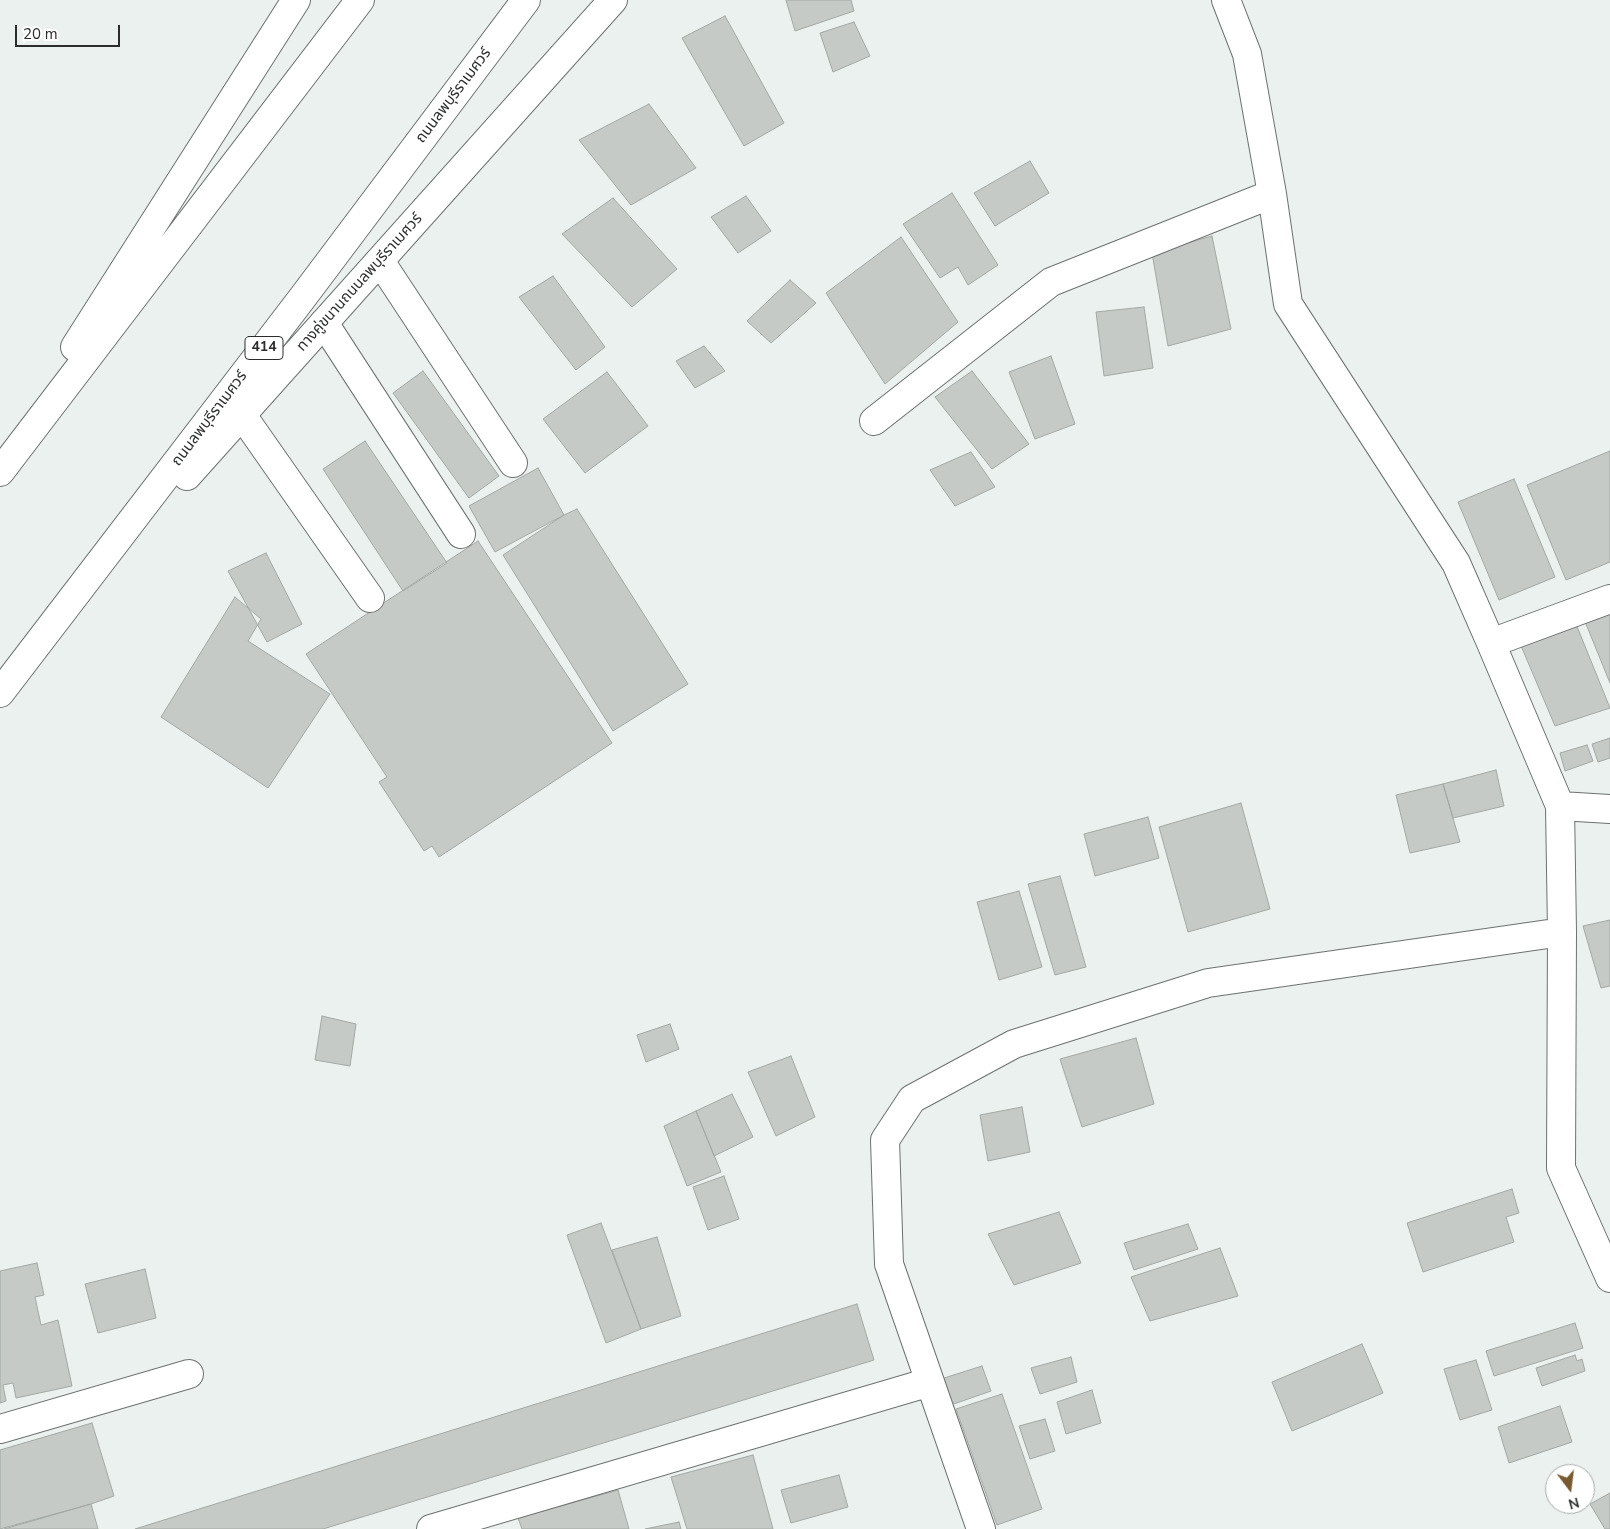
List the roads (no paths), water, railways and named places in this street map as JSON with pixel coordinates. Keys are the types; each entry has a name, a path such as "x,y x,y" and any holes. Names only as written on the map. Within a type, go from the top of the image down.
{"street":[{"path":"0,464 296,0"},
{"path":"0,472 360,0"},
{"name":"ถนนลพบุรีราเมศวร์","path":"0,694 526,0"},
{"name":"ทางคู่ขนานถนนลพบุรีราเมศวร์","path":"48,632 613,0"},
{"path":"1226,0 1247,54 1272,194 1288,304 1456,563 1560,806 1562,932 1561,1168 1610,1278"},
{"path":"874,422 1050,282 1272,194"},
{"path":"380,261 513,463"},
{"path":"324,323 461,534"},
{"path":"242,414 370,598"},
{"path":"1491,643 1610,599"},
{"path":"1560,806 1610,809"},
{"path":"981,1529 889,1264 885,1140 912,1099 1014,1044 1208,983 1562,932"},
{"path":"0,1429 189,1374"},
{"path":"432,1529 930,1382"}]}
